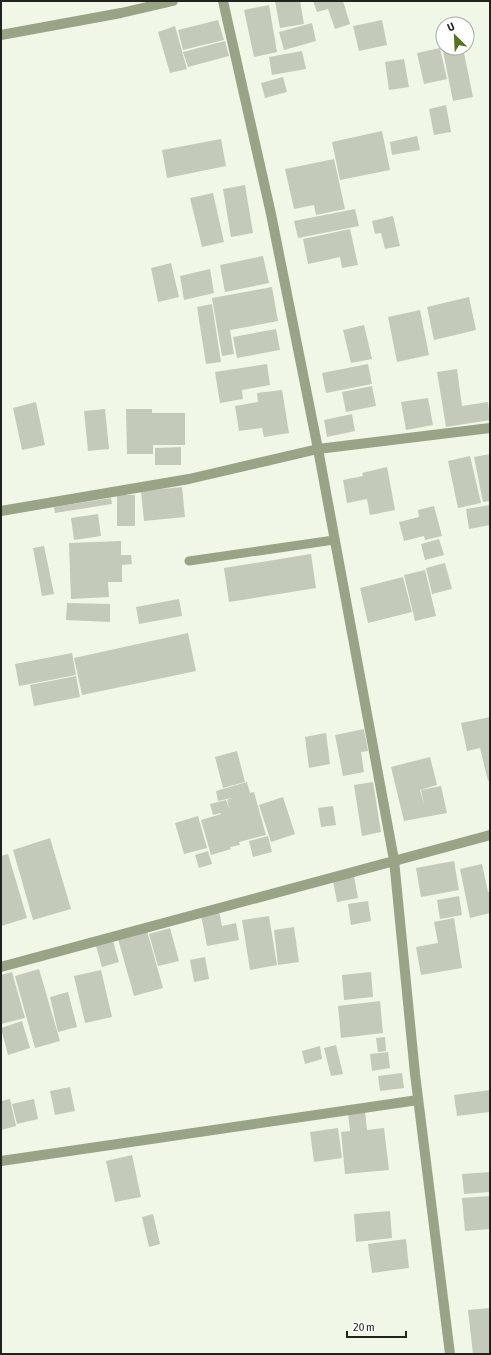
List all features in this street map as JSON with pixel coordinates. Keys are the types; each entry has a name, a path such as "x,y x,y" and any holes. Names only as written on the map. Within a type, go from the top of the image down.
{"street":[{"path":"1,35 121,13 173,1"},
{"path":"223,1 271,214 318,449 394,860 418,1100 450,1354"},
{"path":"1,512 189,479 318,449 490,428"},
{"path":"1,968 490,835"},
{"path":"1,1161 418,1100"}],"lane":[{"path":"189,561 334,540"}],"building":[{"path":"275,1 300,1 304,24 280,28"},
{"path":"313,1 343,1 350,24 335,29 328,9 317,12"},
{"path":"269,5 277,52 254,57 244,10"},
{"path":"218,20 224,40 183,50 178,30"},
{"path":"382,20 387,45 359,51 353,26"},
{"path":"312,23 316,41 284,50 279,32"},
{"path":"175,26 187,69 170,73 158,32"},
{"path":"225,41 229,56 188,67 183,52"},
{"path":"435,49 435,56 442,56 447,79 424,84 417,53"},
{"path":"302,51 306,69 272,75 269,57"},
{"path":"444,56 465,56 473,97 453,101"},
{"path":"404,59 409,87 389,90 385,62"},
{"path":"283,77 287,92 265,98 261,83"},
{"path":"446,105 451,132 434,135 429,109"},
{"path":"382,131 390,170 340,180 332,142"},
{"path":"417,136 420,150 392,155 390,142"},
{"path":"221,139 226,166 167,178 162,150"},
{"path":"334,159 345,209 316,215 314,205 294,209 285,169"},
{"path":"245,185 253,233 231,237 223,189"},
{"path":"213,193 224,242 202,247 190,198"},
{"path":"355,209 359,226 298,238 294,221"},
{"path":"393,216 400,246 385,249 381,233 375,234 372,221"},
{"path":"350,229 358,265 342,268 340,257 308,264 303,239"},
{"path":"263,256 269,283 225,292 220,265"},
{"path":"171,263 179,297 158,302 151,268"},
{"path":"210,269 214,293 184,300 180,276"},
{"path":"272,287 278,321 230,330 234,354 222,356 212,298"},
{"path":"469,297 476,330 434,340 427,307"},
{"path":"212,304 221,362 206,364 197,307"},
{"path":"420,310 429,355 397,362 388,317"},
{"path":"364,325 372,359 351,363 343,330"},
{"path":"276,329 280,350 237,358 233,337"},
{"path":"267,364 270,385 242,390 243,399 220,403 215,372"},
{"path":"368,364 372,384 326,393 322,373"},
{"path":"457,369 462,406 488,402 490,420 446,427 437,372"},
{"path":"372,386 376,406 346,412 342,392"},
{"path":"282,390 289,433 264,437 262,428 239,431 235,406 258,402 257,393"},
{"path":"428,398 433,425 406,430 401,402"},
{"path":"36,402 45,445 22,450 13,408"},
{"path":"105,409 109,449 88,451 84,411"},
{"path":"126,409 152,409 152,413 185,413 185,445 153,445 153,454 127,454"},
{"path":"352,414 355,431 327,437 324,420"},
{"path":"181,447 181,465 155,465 155,448"},
{"path":"490,454 490,501 483,502 474,457"},
{"path":"470,456 481,503 458,508 448,461"},
{"path":"387,467 395,510 370,515 367,499 347,503 343,480 363,476 362,473"},
{"path":"182,487 185,517 144,521 141,491"},
{"path":"117,495 135,495 135,526 117,526"},
{"path":"111,498 112,504 55,513 54,507"},
{"path":"490,505 490,525 469,529 466,509"},
{"path":"434,506 442,536 425,540 424,536 404,541 399,522 419,517 418,510"},
{"path":"98,514 101,536 74,540 71,518"},
{"path":"439,539 444,555 425,560 421,544"},
{"path":"121,541 121,555 131,555 132,564 122,565 122,582 108,582 109,597 71,599 69,543"},
{"path":"44,546 54,594 42,596 33,548"},
{"path":"311,554 316,588 229,602 224,568"},
{"path":"445,563 452,589 432,594 426,568"},
{"path":"425,570 436,616 415,621 404,575"},
{"path":"403,577 412,612 368,623 360,588"},
{"path":"179,599 182,616 139,624 136,607"},
{"path":"67,603 110,604 110,622 66,620"},
{"path":"188,633 196,671 82,695 74,658"},
{"path":"72,653 76,675 19,686 15,664"},
{"path":"76,676 80,697 34,706 30,685"},
{"path":"490,717 490,780 488,781 480,748 467,751 461,723"},
{"path":"364,729 368,751 361,752 364,772 343,776 335,735"},
{"path":"326,733 330,764 309,768 305,737"},
{"path":"237,751 245,782 223,788 215,757"},
{"path":"430,757 437,785 420,790 424,805 421,790 441,786 447,813 404,821 391,767"},
{"path":"247,782 250,793 254,792 266,835 239,842 240,845 230,847 231,849 211,855 201,820 221,814 213,815 210,804 226,800 230,810 227,800 232,798 218,801 216,791"},
{"path":"373,782 381,832 362,836 354,785"},
{"path":"283,797 295,834 271,842 259,805"},
{"path":"333,806 336,825 321,827 318,808"},
{"path":"198,816 207,848 184,854 175,823"},
{"path":"268,836 272,852 253,857 249,841"},
{"path":"50,838 71,909 33,920 13,850"},
{"path":"208,851 212,864 199,868 195,855"},
{"path":"8,854 27,918 1,926 1,856"},
{"path":"454,861 459,890 421,897 416,868"},
{"path":"482,864 488,892 490,892 490,913 470,918 460,869"},
{"path":"354,876 358,898 337,902 333,881"},
{"path":"459,896 462,915 440,919 437,900"},
{"path":"368,901 371,921 351,925 348,904"},
{"path":"219,911 222,926 236,923 239,940 207,946 201,915"},
{"path":"269,916 277,965 250,970 242,920"},
{"path":"454,918 462,968 421,975 416,947 438,943 434,922"},
{"path":"294,927 299,962 278,965 274,930"},
{"path":"170,928 179,961 158,966 149,934"},
{"path":"147,931 163,988 134,996 118,939"},
{"path":"113,941 119,962 102,967 96,946"},
{"path":"205,957 209,979 194,982 190,960"},
{"path":"39,969 60,1041 35,1048 15,976"},
{"path":"101,970 112,1017 85,1023 74,976"},
{"path":"12,972 25,1018 1,1024 1,975"},
{"path":"371,972 373,997 344,1000 342,975"},
{"path":"68,992 77,1027 58,1032 50,997"},
{"path":"380,1001 383,1033 341,1038 338,1006"},
{"path":"22,1021 30,1048 8,1055 1,1028"},
{"path":"385,1037 386,1051 378,1052 376,1038"},
{"path":"336,1045 343,1074 331,1076 324,1048"},
{"path":"320,1046 322,1059 305,1064 302,1051"},
{"path":"388,1052 390,1068 372,1071 370,1054"},
{"path":"402,1073 404,1088 380,1091 378,1076"},
{"path":"70,1087 75,1111 55,1115 50,1091"},
{"path":"490,1090 490,1112 457,1116 454,1095"},
{"path":"10,1099 16,1126 1,1130 1,1101"},
{"path":"34,1099 38,1119 17,1124 12,1104"},
{"path":"365,1111 367,1130 384,1128 389,1170 345,1174 341,1132 350,1131 348,1113"},
{"path":"338,1128 342,1158 314,1162 310,1132"},
{"path":"132,1155 141,1197 115,1202 106,1161"},
{"path":"490,1172 490,1192 464,1194 462,1174"},
{"path":"490,1196 490,1229 465,1231 462,1198"},
{"path":"390,1211 392,1238 356,1242 354,1214"},
{"path":"153,1214 160,1244 149,1247 142,1217"},
{"path":"406,1239 409,1268 372,1273 368,1244"},
{"path":"490,1308 490,1354 473,1354 468,1310"}]}
